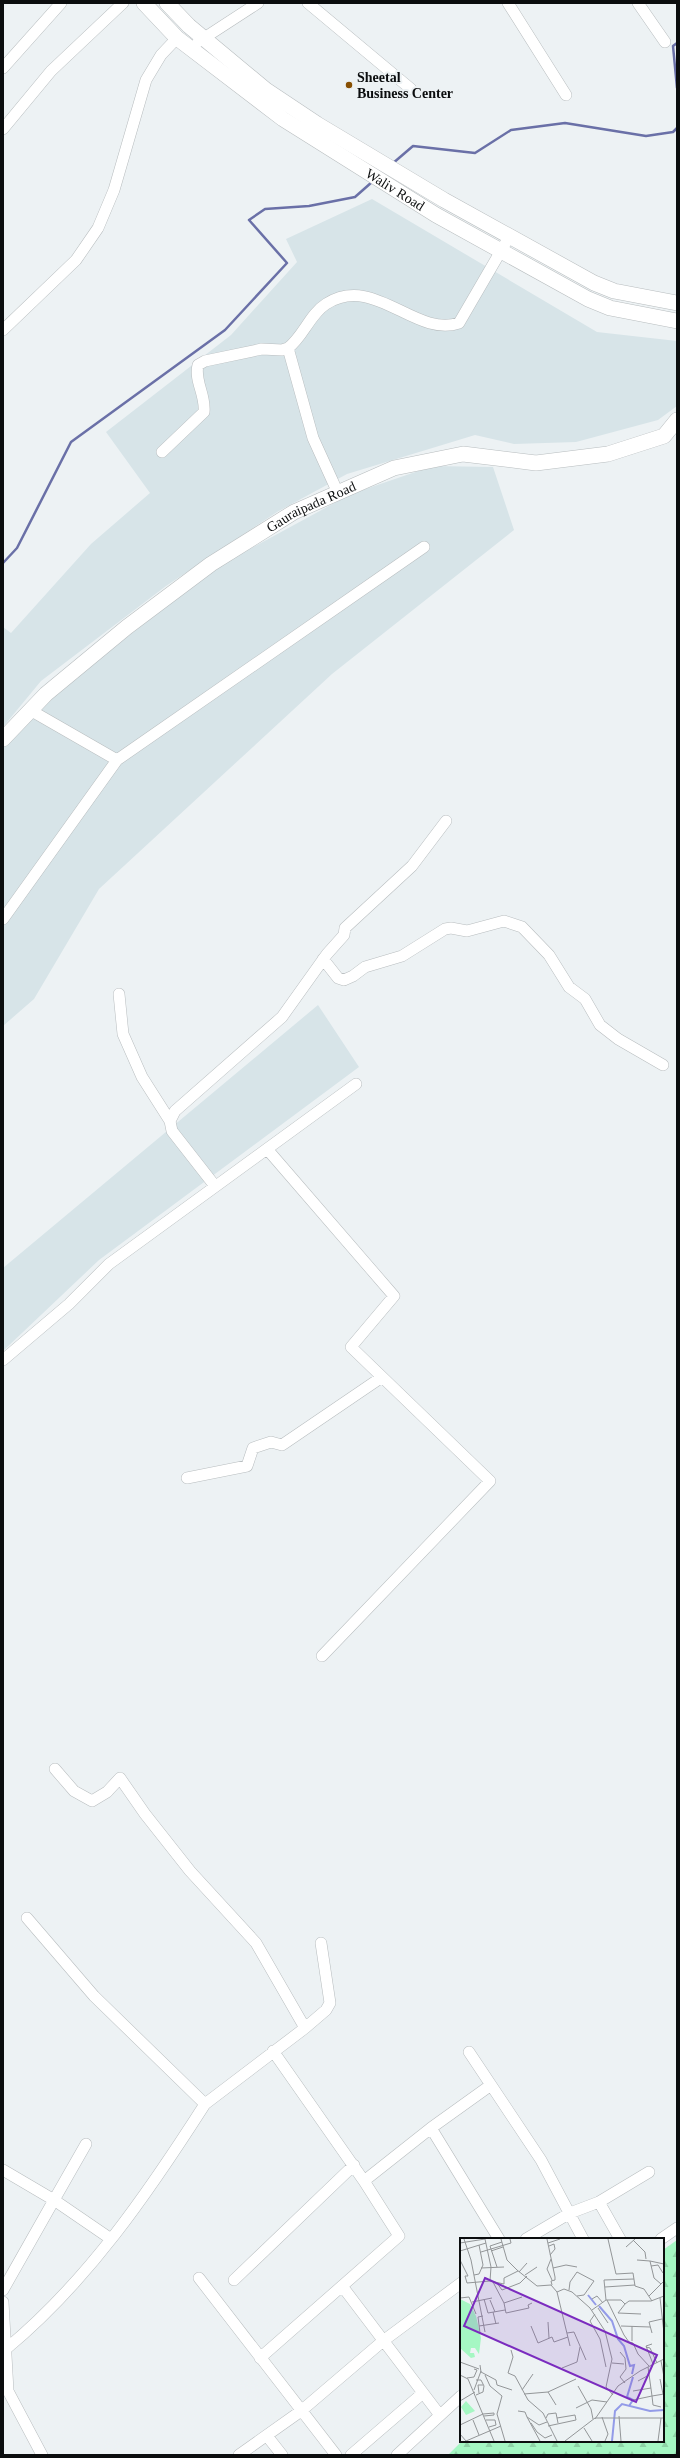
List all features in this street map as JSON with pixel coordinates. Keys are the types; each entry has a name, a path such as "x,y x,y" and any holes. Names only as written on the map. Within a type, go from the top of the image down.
{"main road":[{"name":"Waliv Road","path":"144,3 177,38 283,119 376,178 501,252 588,299 610,308 677,321"},
{"name":"Waliv Road","path":"167,3 190,26 266,90 317,124 509,237 614,291 677,303"},
{"name":"Gauraipada Road","path":"3,739 46,694 127,627 211,564 294,512 394,468 463,454 536,463 608,454 664,436 677,420"}],"street":[{"path":"3,68 61,3"},
{"path":"3,130 51,71 123,3"},
{"path":"190,48 204,37 258,3"},
{"path":"308,3 411,89"},
{"path":"508,3 566,95"},
{"path":"638,3 665,42"},
{"path":"3,330 76,260 98,228 114,190 146,80 161,55 177,38"},
{"path":"162,452 204,412 206,402 196,374 198,365 205,361 262,349 282,350 288,348 324,304 344,295 359,294 442,327 459,323 509,237"},
{"path":"288,348 313,438 338,493"},
{"path":"3,919 117,760 424,546"},
{"path":"30,710 117,760"},
{"path":"170,1121 175,1111 282,1017 323,959 344,935 345,928 412,866 446,821"},
{"path":"323,959 338,978 344,980 353,976 365,967 402,956 445,929 451,928 467,931 504,921 513,923 522,927 549,955 569,987 585,999 600,1025 618,1039 662,1066"},
{"path":"119,994 123,1034 142,1077 170,1121 172,1131 215,1186"},
{"path":"3,1360 69,1304 109,1264 356,1084"},
{"path":"267,1149 394,1296 351,1347 490,1481 322,1656"},
{"path":"187,1478 247,1466 253,1448 271,1442 282,1445 382,1377"},
{"path":"55,1769 74,1791 92,1801 107,1792 120,1778 145,1814 190,1871 256,1943 305,2028"},
{"path":"27,1918 94,1996 205,2104"},
{"path":"6,2349 37,2323 85,2274 165,2167 205,2104 305,2028 326,2010 330,2003 321,1943"},
{"path":"260,2358 396,2241 399,2236 354,2165 273,2051"},
{"path":"469,2052 541,2160 582,2238"},
{"path":"364,2181 431,2128 491,2085"},
{"path":"431,2128 498,2238"},
{"path":"3,2290 86,2144"},
{"path":"234,2280 354,2165"},
{"path":"3,2170 54,2200 111,2239"},
{"path":"533,2237 570,2213 599,2202 649,2172"},
{"path":"599,2202 619,2238"},
{"path":"662,2238 677,2228"},
{"path":"199,2278 336,2455"},
{"path":"239,2455 301,2411 383,2342 460,2284"},
{"path":"342,2286 439,2414"},
{"path":"3,2302 6,2349 5,2392 42,2455"},
{"path":"351,2455 424,2393"},
{"path":"397,2455 439,2414 460,2397"},
{"path":"267,2436 282,2455"}],"shaded area":[{"path":"372,199 597,332 677,341 677,406 658,420 576,442 514,444 475,435 347,474 277,512 166,586 41,681 3,727 3,627 11,633 91,544 150,493 106,432 231,335 297,262 286,239"},
{"path":"433,466 493,467 514,530 332,674 99,889 34,999 3,1026 3,744 49,697 222,564 351,494"},
{"path":"318,1005 359,1067 99,1260 3,1351 3,1268"}],"green space":[{"path":"677,2240 677,2455 448,2455 461,2442 664,2442 664,2249"}],"waterway":[{"path":"677,43 673,46 677,88"},
{"path":"392,164 413,146 475,153 511,130 565,123 646,136 673,132 677,128"},
{"path":"3,563 17,548 71,442 225,330 287,263 249,220 265,209 309,206 355,197 372,182"}],"place":[{"name":"Sheetal Business Center","path":"349,85"}]}
